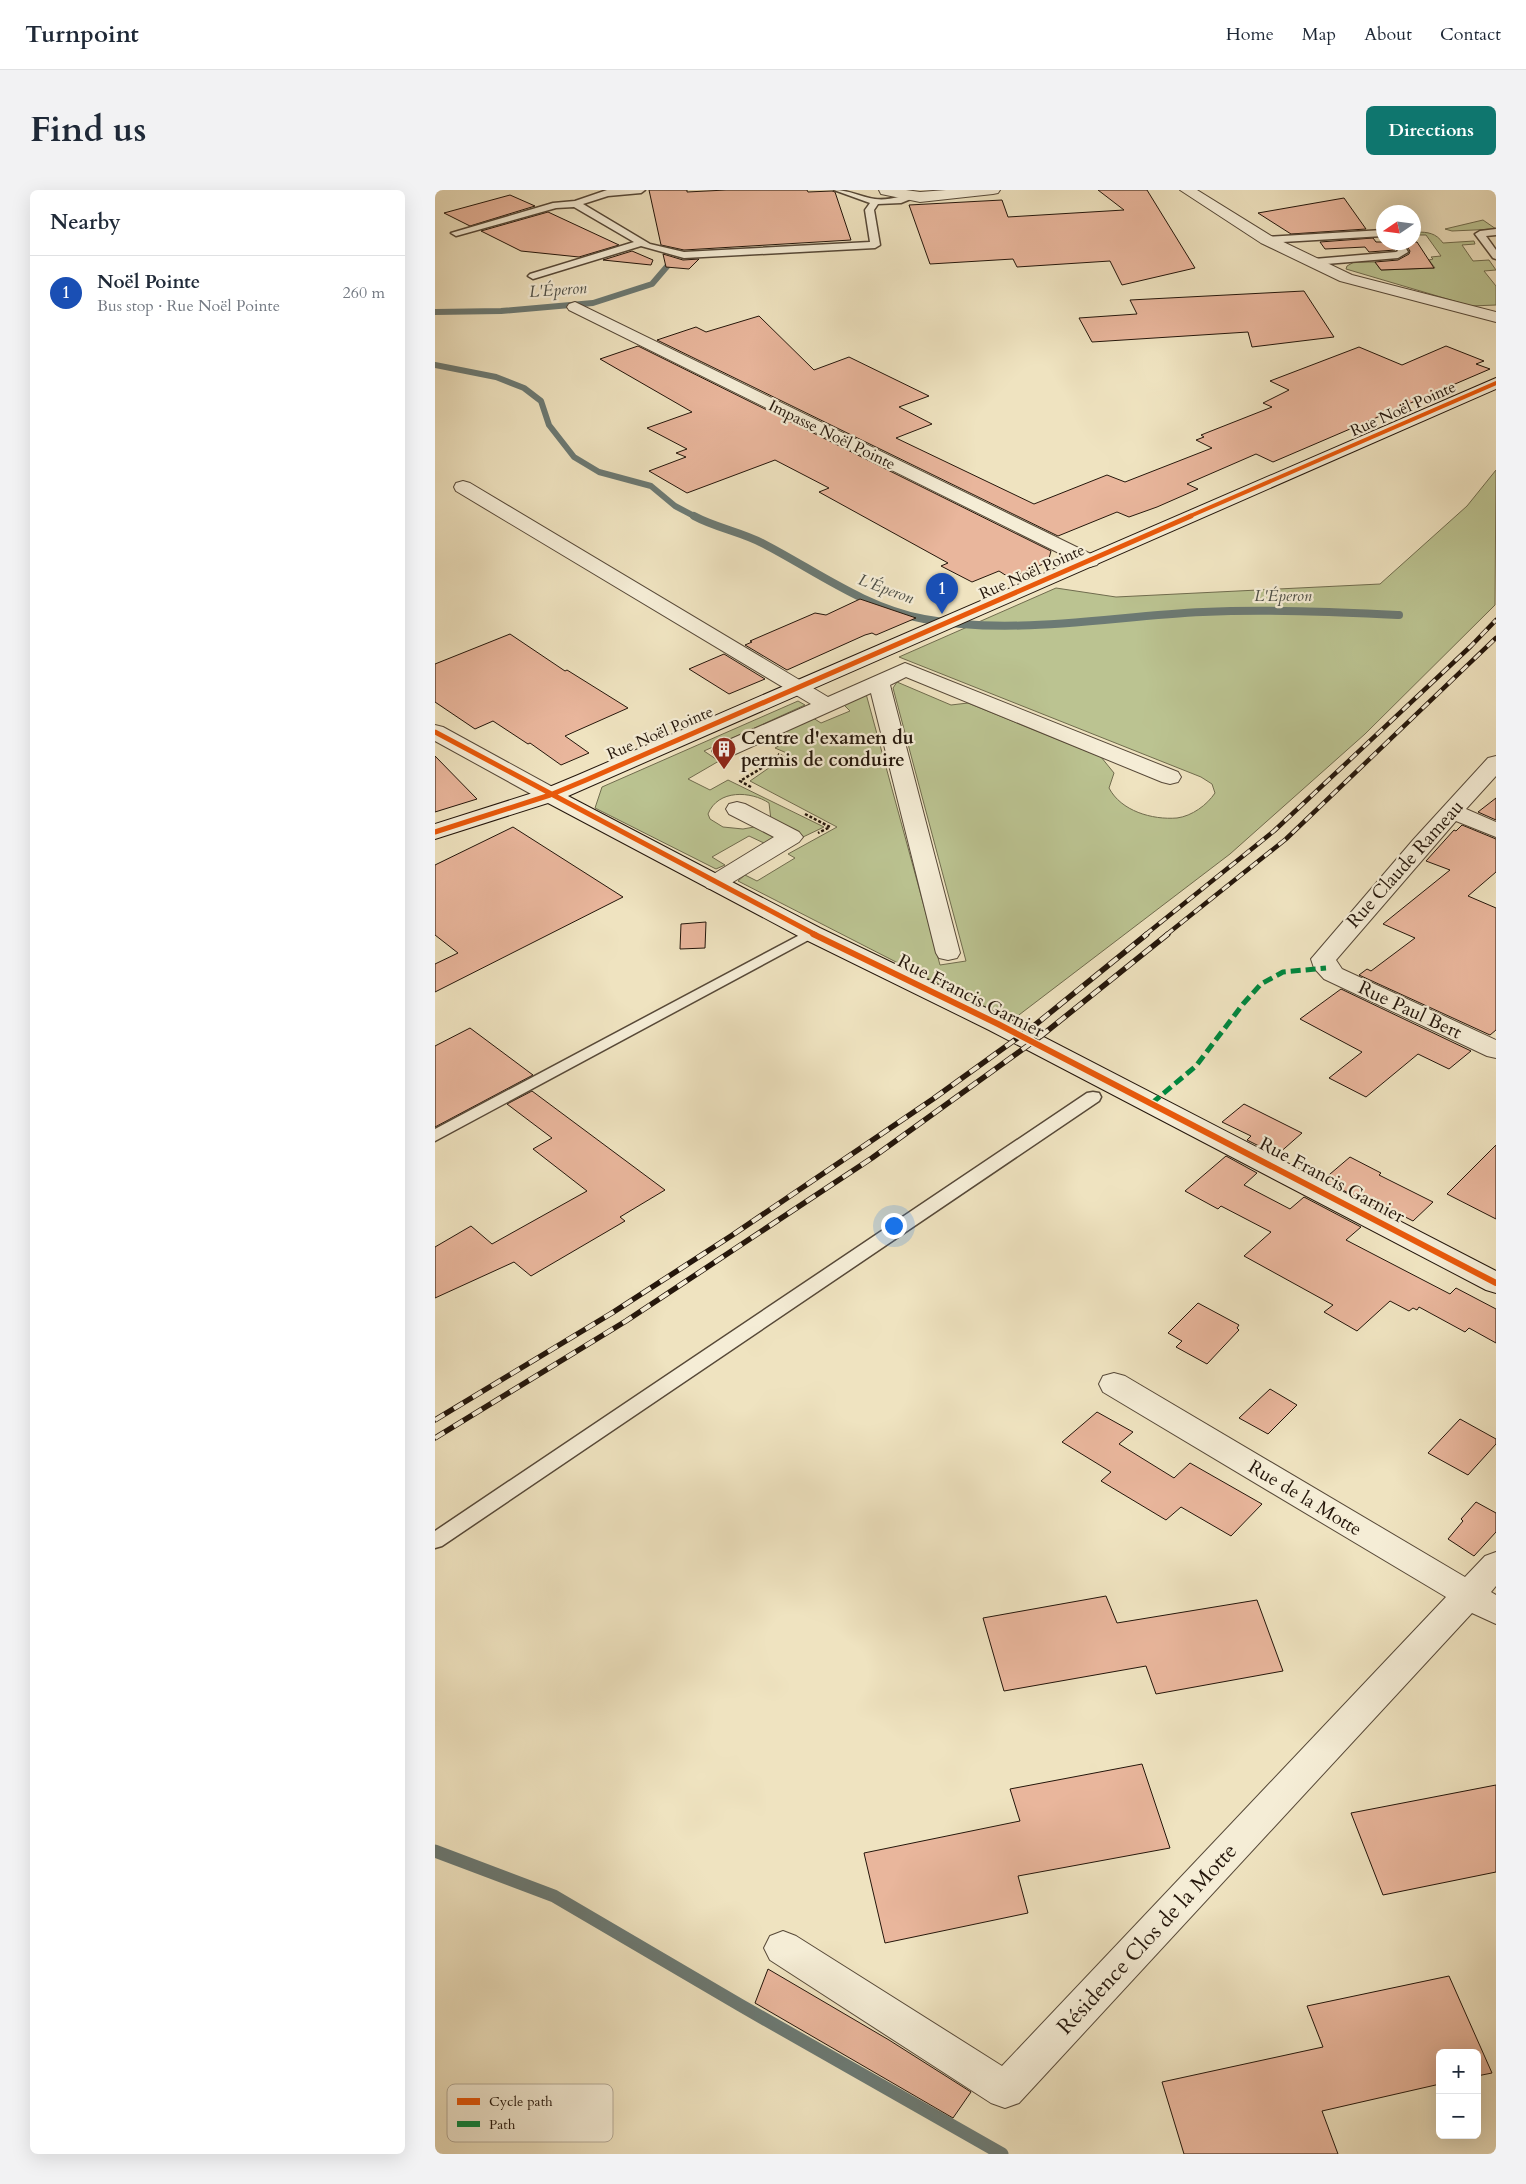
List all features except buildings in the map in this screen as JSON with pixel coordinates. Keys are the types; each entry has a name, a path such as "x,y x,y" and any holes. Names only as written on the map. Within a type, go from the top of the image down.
{"street":[{"path":"886,192 914,196 993,190"},
{"path":"1187,190 1267,240 1346,278 1494,315"},
{"name":"Impasse Noël Pointe","path":"575,307 1090,561"},
{"name":"Rue Noël Pointe","path":"435,832 550,795 800,688 1496,383"},
{"path":"463,487 827,705"},
{"path":"723,751 905,669 1170,777"},
{"path":"879,682 947,953"},
{"name":"Rue Francis Garnier","path":"435,732 811,933 998,1024 1496,1283"},
{"name":"Rue Claude Rameau","path":"1326,968 1323,963 1325,955 1496,763"},
{"path":"715,883 791,837 737,809"},
{"path":"1452,812 1496,830"},
{"name":"Rue Paul Bert","path":"1326,968 1333,974 1496,1050"},
{"name":"Rue de la Motte","path":"1114,1384 1482,1603"},
{"path":"1482,1603 1496,1565"},
{"name":"Résidence Clos de la Motte","path":"783,1948 1005,2090 1482,1603"}],"lane":[{"path":"456,233 556,205 576,204 607,194 641,190"},
{"path":"838,190 875,202 901,200 914,196"},
{"path":"576,204 647,246 684,255 875,245 869,210 875,202"},
{"path":"1496,232 1480,234 1496,256"},
{"path":"1267,240 1376,233"},
{"path":"533,276 641,243"},
{"path":"1314,262 1398,255 1403,252 1402,250"},
{"path":"435,1136 811,933"},
{"path":"435,1541 1093,1097"}],"path":[{"path":"748,740 782,756 740,781 756,790"},
{"path":"797,810 830,826 814,835"}],"green space":[{"path":"1483,220 1496,229 1452,231 1445,229"},
{"path":"1421,232 1438,237 1443,243 1474,241 1475,244 1462,245 1473,261 1489,260 1496,270 1484,271 1496,286 1496,305 1471,306 1346,269 1347,266 1354,262 1375,262 1381,270 1435,268 1429,260 1433,259 1431,257 1441,256 1426,235 1421,235"},
{"path":"1496,470 1495,605 1365,734 1230,854 1011,1021 738,881 745,875 757,881 795,858 788,854 837,827 750,781 789,754 775,748 784,743 768,735 810,716 821,723 850,711 841,702 865,690 940,965 966,961 893,688 897,682 951,705 968,703 1101,757 1114,773 1109,788 1114,796 1121,803 1138,812 1167,818 1183,817 1199,809 1215,793 1212,784 1201,777 899,657 1056,588 1116,597 1380,584 1467,506"},
{"path":"798,701 805,705 704,751 719,761 688,779 710,790 728,780 824,827 803,837 771,820 769,803 762,799 744,795 727,796 713,806 708,814 710,819 723,827 743,829 754,827 776,837 766,844 749,836 712,857 725,865 716,869 595,808 602,787"}],"waterway":[{"name":"L'Éperon","path":"435,312 501,311 593,303 652,284 670,263"},
{"name":"L'Éperon","path":"435,365 496,377 524,388 541,401 549,425 574,457 599,472 651,486 675,506 695,516"},
{"name":"L'Éperon","path":"695,516 756,540 861,598 902,614 958,624 1028,625 1227,611 1301,611 1399,615"},
{"path":"435,1851 554,1896 740,2005 1002,2154"}],"railway":[{"path":"1145,935 1274,831 1471,646 1496,620"},
{"path":"1166,935 1286,839 1496,638"},
{"path":"435,1420 612,1313 731,1236 933,1099 1030,1029 1147,934"},
{"path":"435,1438 626,1321 872,1158 1041,1036 1168,934"}],"marked path":[{"path":"1152,1103 1196,1066 1243,1004 1261,984 1283,972 1326,968"}],"cycle path":[{"path":"435,832 550,795 586,780 1496,383"},
{"path":"435,732 811,933 998,1024 1496,1283"}],"place":[{"name":"Noël Pointe","path":"942,614"},
{"name":"Centre d'examen du permis de conduire","path":"724,770"}]}
